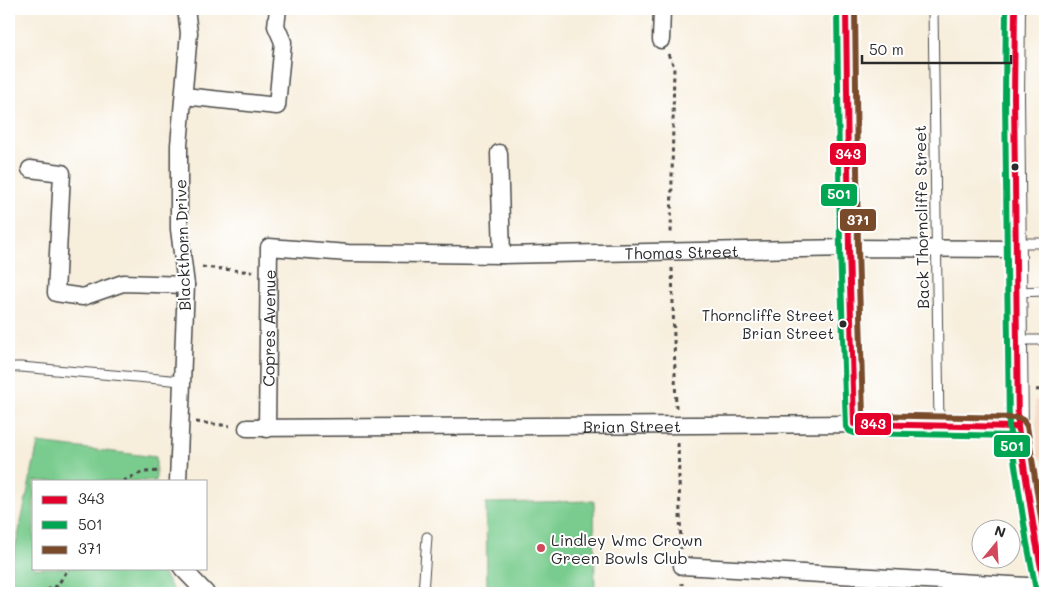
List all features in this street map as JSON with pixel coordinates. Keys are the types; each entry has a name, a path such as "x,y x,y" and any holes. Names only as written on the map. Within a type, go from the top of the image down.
{"street":[{"name":"Blackthorn Drive","path":"178,476 186,285 179,229 179,145 189,33 186,9"},
{"path":"184,96 277,106 283,42 276,26 278,9"},
{"path":"662,9 662,40"},
{"path":"846,9 849,248 854,424"},
{"path":"682,566 1045,587 1041,542 1018,427 1014,9"},
{"path":"499,153 502,256"},
{"path":"30,169 62,173 56,293 83,297 123,283 186,285"},
{"name":"Thomas Street","path":"289,249 348,253 502,256 1016,246"},
{"name":"Copres Avenue","path":"268,429 269,247 289,249"},
{"name":"Brian Street","path":"247,428 854,424 1018,427"},
{"path":"184,570 203,592"}],"lane":[{"name":"Back Thorncliffe Street","path":"933,9 939,425"},
{"path":"1016,246 1045,242"},
{"path":"1016,292 1045,292"},
{"path":"1017,340 1045,340"},
{"path":"9,369 15,366 182,381"},
{"path":"423,593 427,537"}],"path":[{"path":"662,40 674,66 671,252 682,593"},
{"path":"184,266 269,274"},
{"path":"181,420 247,428"},
{"path":"125,480 142,472 178,476"},
{"path":"40,593 57,586 68,570"}],"shaded area":[{"path":"1035,400 1045,400 1045,458 1038,459"}],"green space":[{"path":"38,443 156,457 156,480 32,480 32,570 161,570 175,593 9,593 9,578"},
{"name":"Lindley Wmc Crown Green Bowls Club","path":"594,501 595,593 487,593 486,503"}],"transit line":[{"name":"501","path":"837,9 840,248 846,427 854,433 1018,436"},
{"name":"343","path":"846,9 849,248 854,424 1018,427"},
{"name":"371","path":"855,9 858,248 863,415 1018,418 1023,420 1027,426 1045,544"},
{"name":"501","path":"1006,9 1005,97 1009,427 1036,590"},
{"name":"343","path":"1015,9 1014,97 1018,427 1045,588"}],"place":[{"name":"Thorncliffe Street Brian Street","path":"843,324"},
{"name":"Lindley Wmc Crown Green Bowls Club","path":"541,548"}]}
